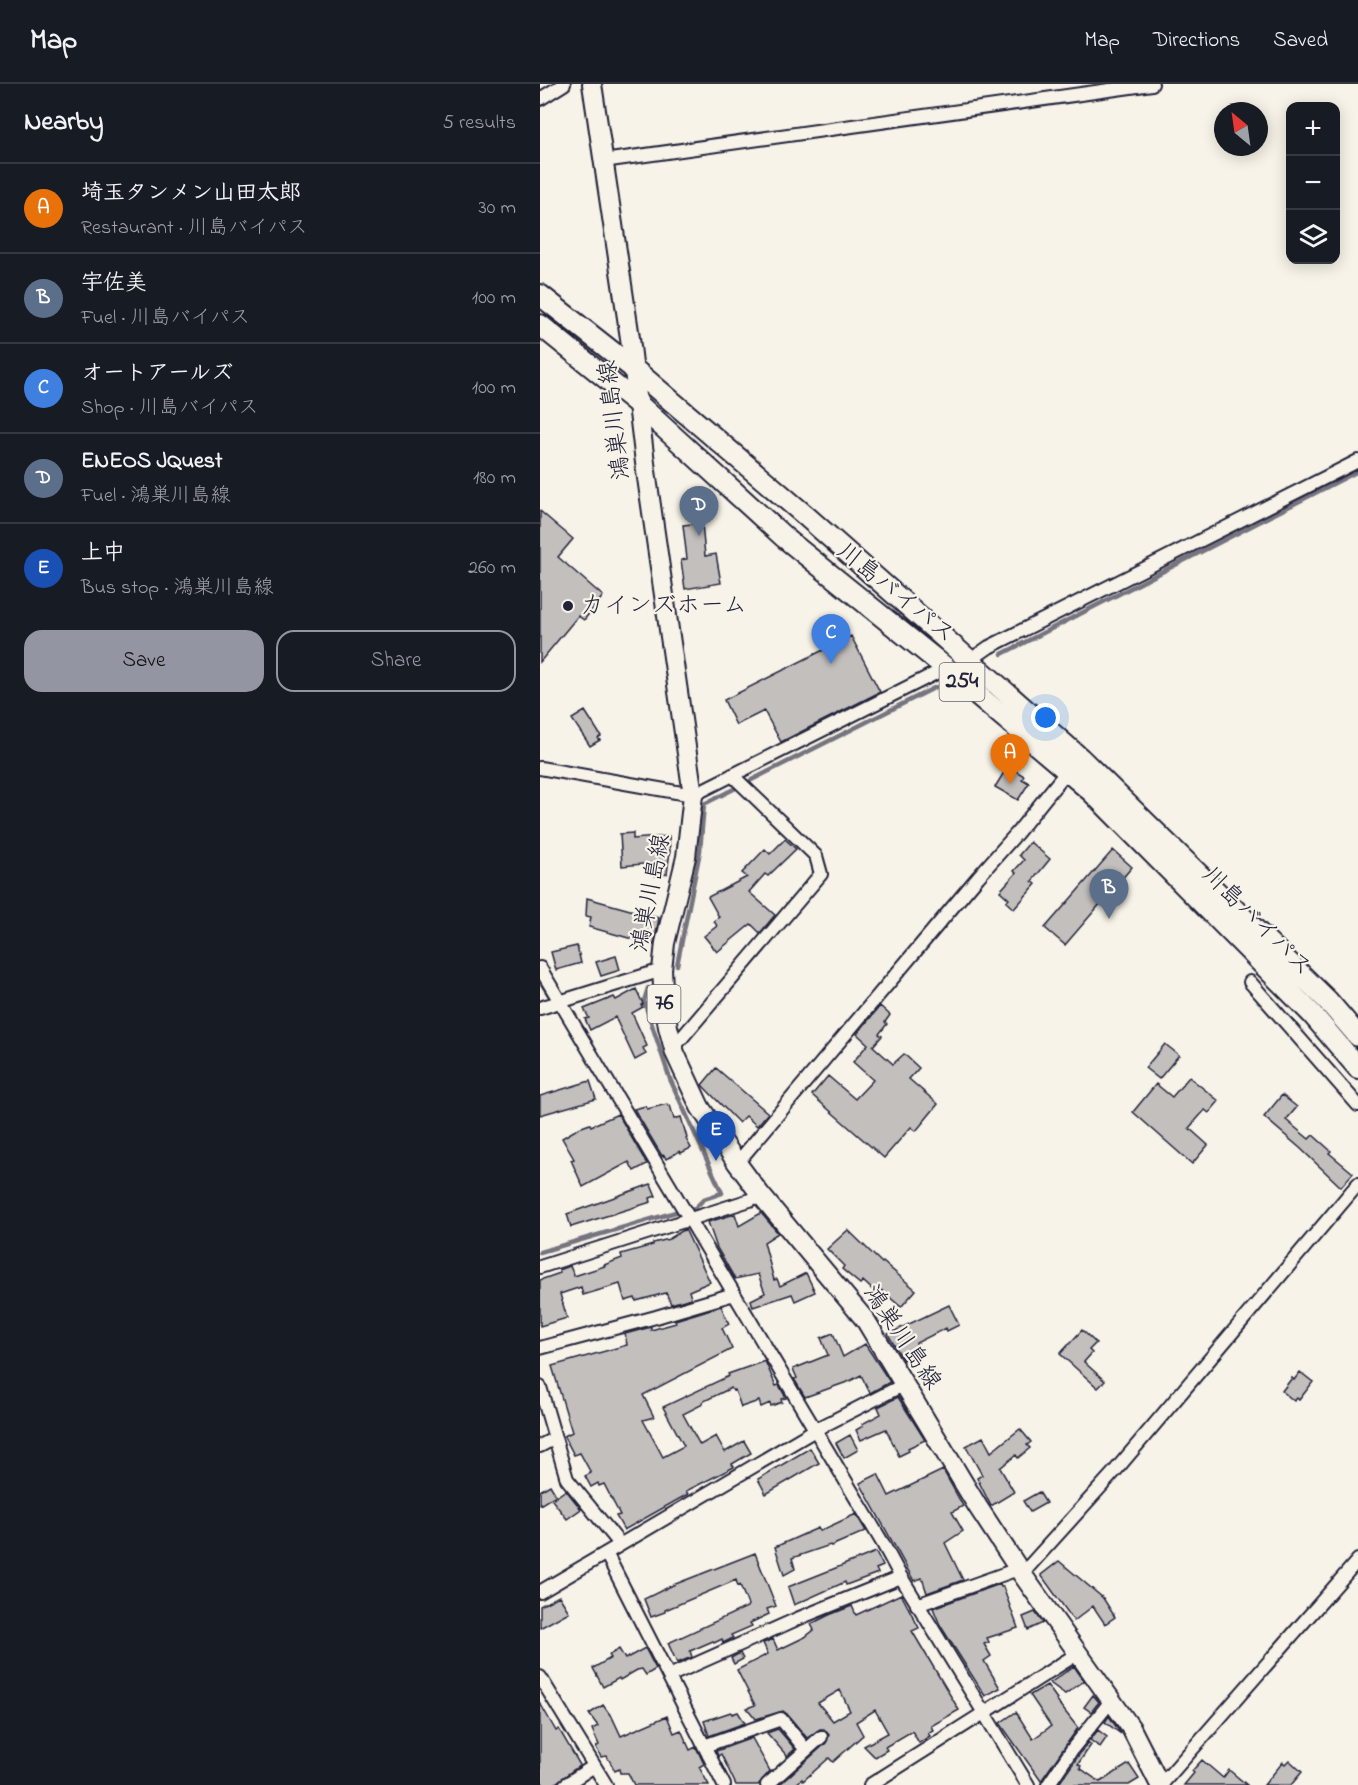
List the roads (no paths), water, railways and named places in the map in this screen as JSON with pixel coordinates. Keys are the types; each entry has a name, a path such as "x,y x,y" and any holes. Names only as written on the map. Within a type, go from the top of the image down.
{"highway":[{"name":"川島バイパス","path":"540,295 634,369 806,516 1106,782 1328,1001 1358,1036"},
{"name":"川島バイパス","path":"540,325 638,404 785,538 946,668 1067,771 1100,801 1312,1014 1358,1068"}],"main road":[{"name":"鴻巣川島線","path":"592,84 693,795 686,857 665,943 664,1002 674,1047 700,1107 760,1194 866,1321 978,1507 1020,1572 1131,1728 1160,1785"}],"street":[{"path":"540,99 564,84"},
{"path":"603,161 1152,84"},
{"path":"969,661 989,647 1358,460"},
{"path":"540,768 693,795 946,668"},
{"path":"737,1163 1067,771"},
{"path":"674,1047 821,874 816,856 732,775"},
{"path":"540,968 882,1542 917,1605 1028,1785"},
{"path":"540,1008 663,970"},
{"path":"1250,982 1358,1104"},
{"path":"917,1605 1020,1572 1115,1471 1358,1184"},
{"path":"540,1267 750,1200 760,1194"},
{"path":"540,1348 734,1294"},
{"path":"540,1592 815,1430 905,1384"},
{"path":"540,1387 567,1479 620,1544"},
{"path":"540,1446 555,1438"},
{"path":"606,1553 724,1785"},
{"path":"1160,1785 1358,1560"},
{"path":"669,1676 797,1619 901,1577"},
{"path":"870,1785 1077,1654"},
{"path":"540,1677 606,1785"},
{"path":"1048,1785 1072,1748 1111,1701"},
{"path":"704,1746 781,1719 806,1750"},
{"path":"767,1785 821,1737"},
{"path":"565,1785 594,1766"}],"waterway":[{"path":"1002,654 1358,471"},
{"path":"677,965 700,851 704,804 936,687"},
{"path":"540,981 549,995"},
{"path":"540,1252 679,1211 693,1210 704,1199 722,1193 670,1079 644,1001 648,988"}],"place":[{"name":"ENEOS JQuest","path":"699,536"},
{"name":"カインズホーム","path":"568,606"},
{"name":"オートアールズ","path":"831,664"},
{"name":"埼玉タンメン山田太郎","path":"1010,784"},
{"name":"宇佐美","path":"1109,919"},
{"name":"上中","path":"716,1161"}]}
